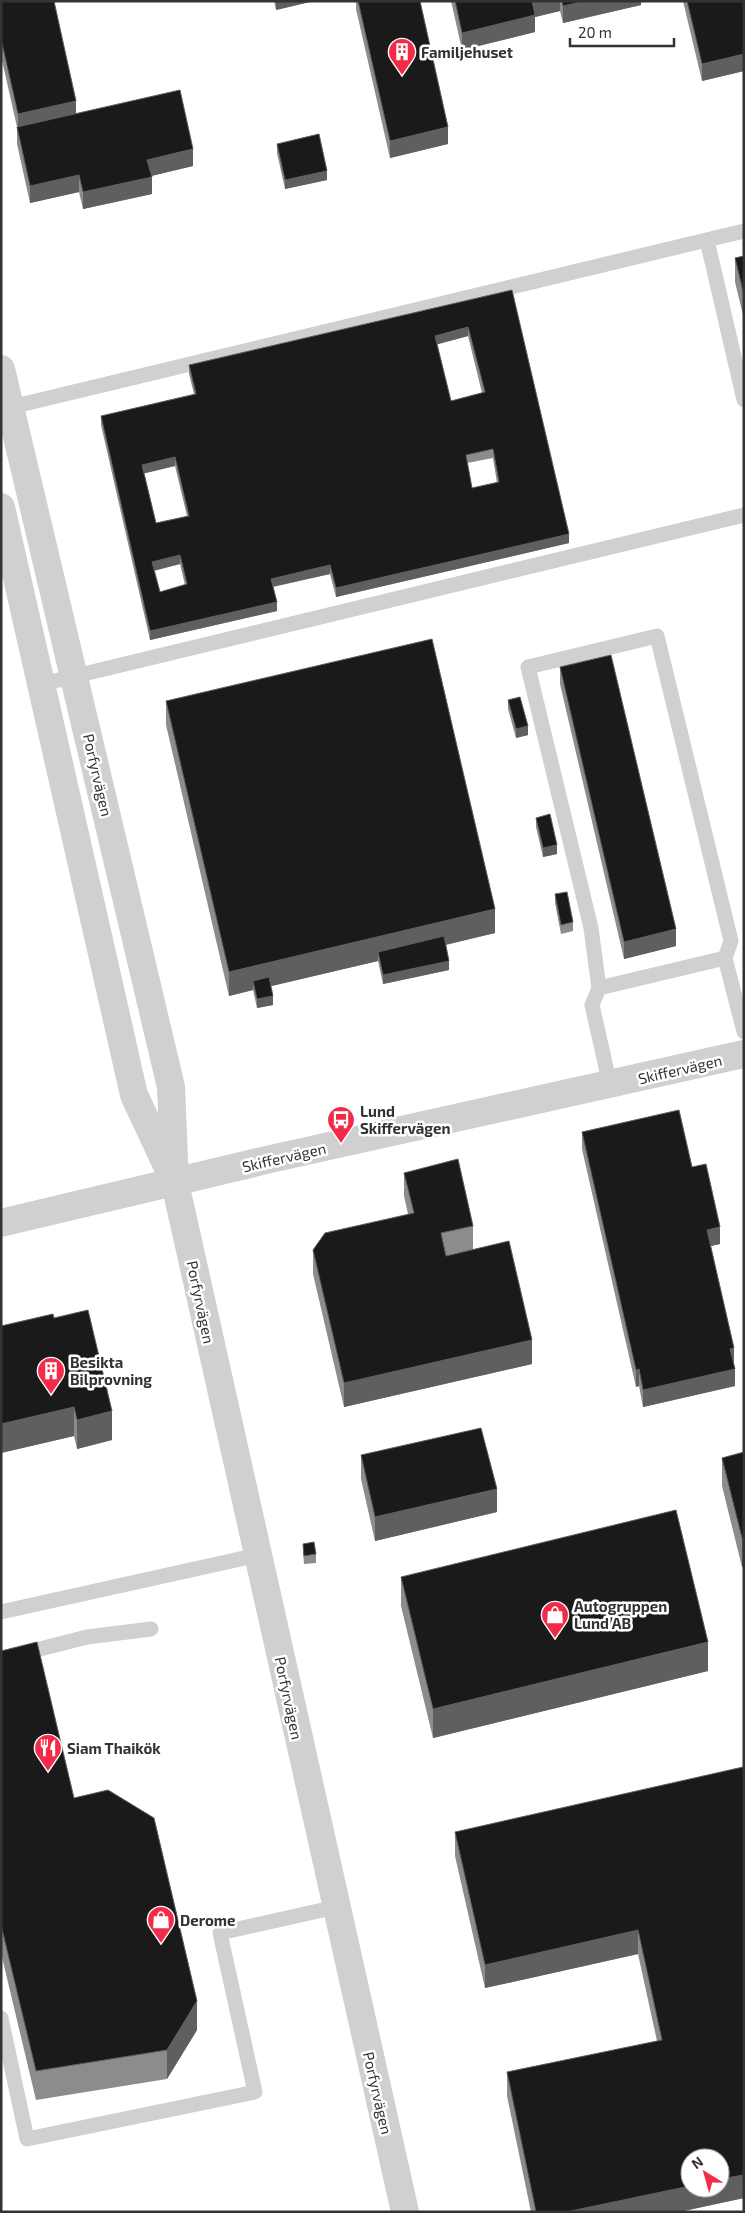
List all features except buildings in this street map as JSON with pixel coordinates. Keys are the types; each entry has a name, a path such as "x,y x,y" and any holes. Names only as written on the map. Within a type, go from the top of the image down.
{"street":[{"name":"Porfyrvägen","path":"1,369 171,1087 175,1183 405,2212"},
{"name":"Porfyrvägen","path":"1,507 134,1095 175,1183"},
{"name":"Skiffervägen","path":"1,1223 275,1158 744,1054"}],"lane":[{"path":"10,407 744,231"},
{"path":"707,240 744,400"},
{"path":"42,684 744,515"},
{"path":"610,1085 592,1005 599,988 591,928 528,667 657,636 731,941 725,958 744,1032"},
{"path":"599,988 725,958"},
{"path":"1,1612 258,1555"},
{"path":"1,1659 87,1637 151,1629"},
{"path":"1,2018 27,2139 255,2092 220,1933 336,1907"}],"place":[{"name":"Familjehuset","path":"402,76"},
{"name":"Lund Skiffervägen","path":"341,1144"},
{"name":"Besikta Bilprovning","path":"51,1395"},
{"name":"Autogruppen Lund AB","path":"555,1639"},
{"name":"Siam Thaikök","path":"48,1772"},
{"name":"Derome","path":"161,1944"}]}
